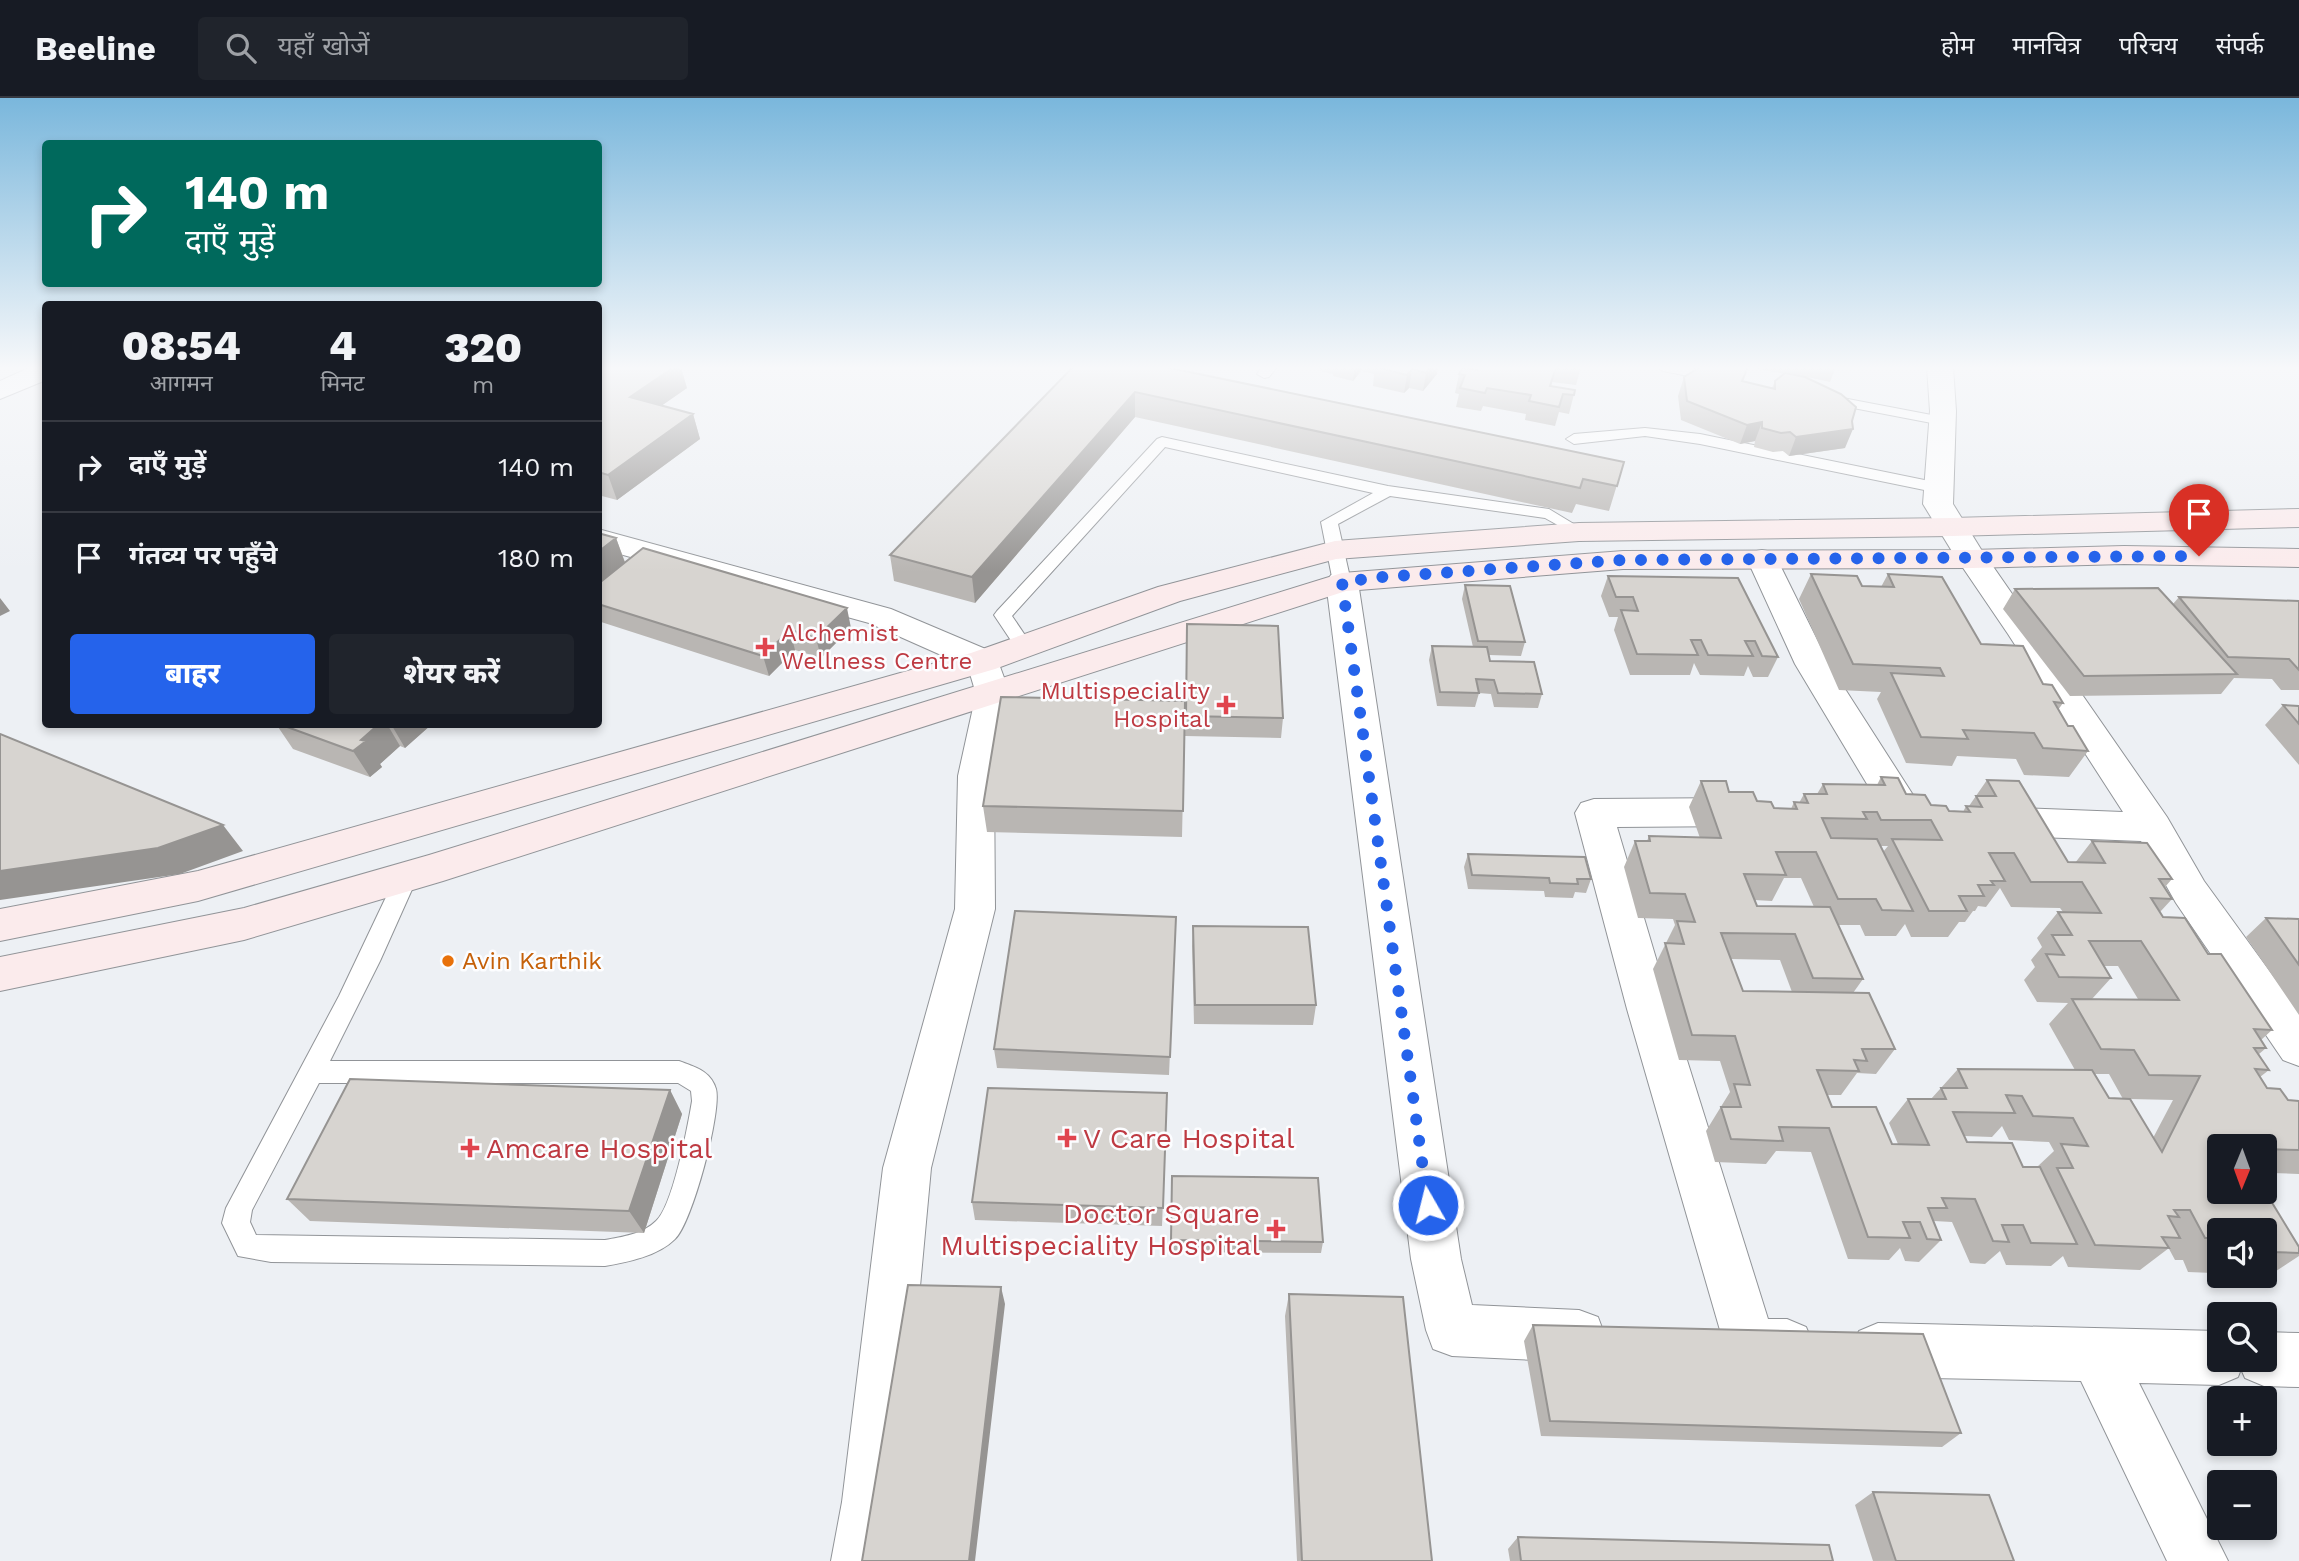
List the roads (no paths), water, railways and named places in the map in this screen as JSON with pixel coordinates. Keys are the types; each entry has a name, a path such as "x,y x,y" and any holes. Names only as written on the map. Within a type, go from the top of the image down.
{"main road":[{"path":"0,925 198,886 406,827 988,678 1024,647 1169,594 1338,566 1579,532 1952,527 2299,517"},
{"path":"0,975 244,924 418,873 988,678 1338,566 1382,577 1623,560 1972,559 2124,555 2299,558"},
{"path":"406,827 418,873"}],"street":[{"path":"1941,435 1938,504 1972,559 2153,827 2190,892 2299,1047"},
{"path":"602,539 880,616 988,678 976,776 975,909 907,1168 873,1489 861,1561"},
{"path":"1762,559 1812,664 1908,819"},
{"path":"1338,566 1436,1259 1452,1330 1628,1338"},
{"path":"1750,1344 1649,1009 1594,813 1778,812"},
{"path":"1855,815 2153,827"},
{"path":"1696,1341 1838,1348 2207,1358"},
{"path":"2097,1356 2198,1561"},
{"path":"2277,1359 2299,1360"}],"lane":[{"path":"1574,439 1612,435"},
{"path":"1671,435 1939,488"},
{"path":"1024,647 1003,615 1162,442 1388,492 1549,514 1579,532"},
{"path":"1338,566 1329,522 1388,492"},
{"path":"310,1072 679,1072 698,1080 704,1090 704,1103 690,1170 669,1228 647,1241 605,1254 271,1250 248,1247 236,1223 239,1208 310,1072 387,925 418,873"}],"place":[{"name":"Alchemist Wellness Centre","path":"765,647"},
{"name":"Multispeciality Hospital","path":"1226,705"},
{"name":"Avin Karthik","path":"448,961"},
{"name":"V Care Hospital","path":"1067,1138"},
{"name":"Amcare Hospital","path":"470,1148"},
{"name":"Doctor Square Multispeciality Hospital","path":"1276,1229"}]}
